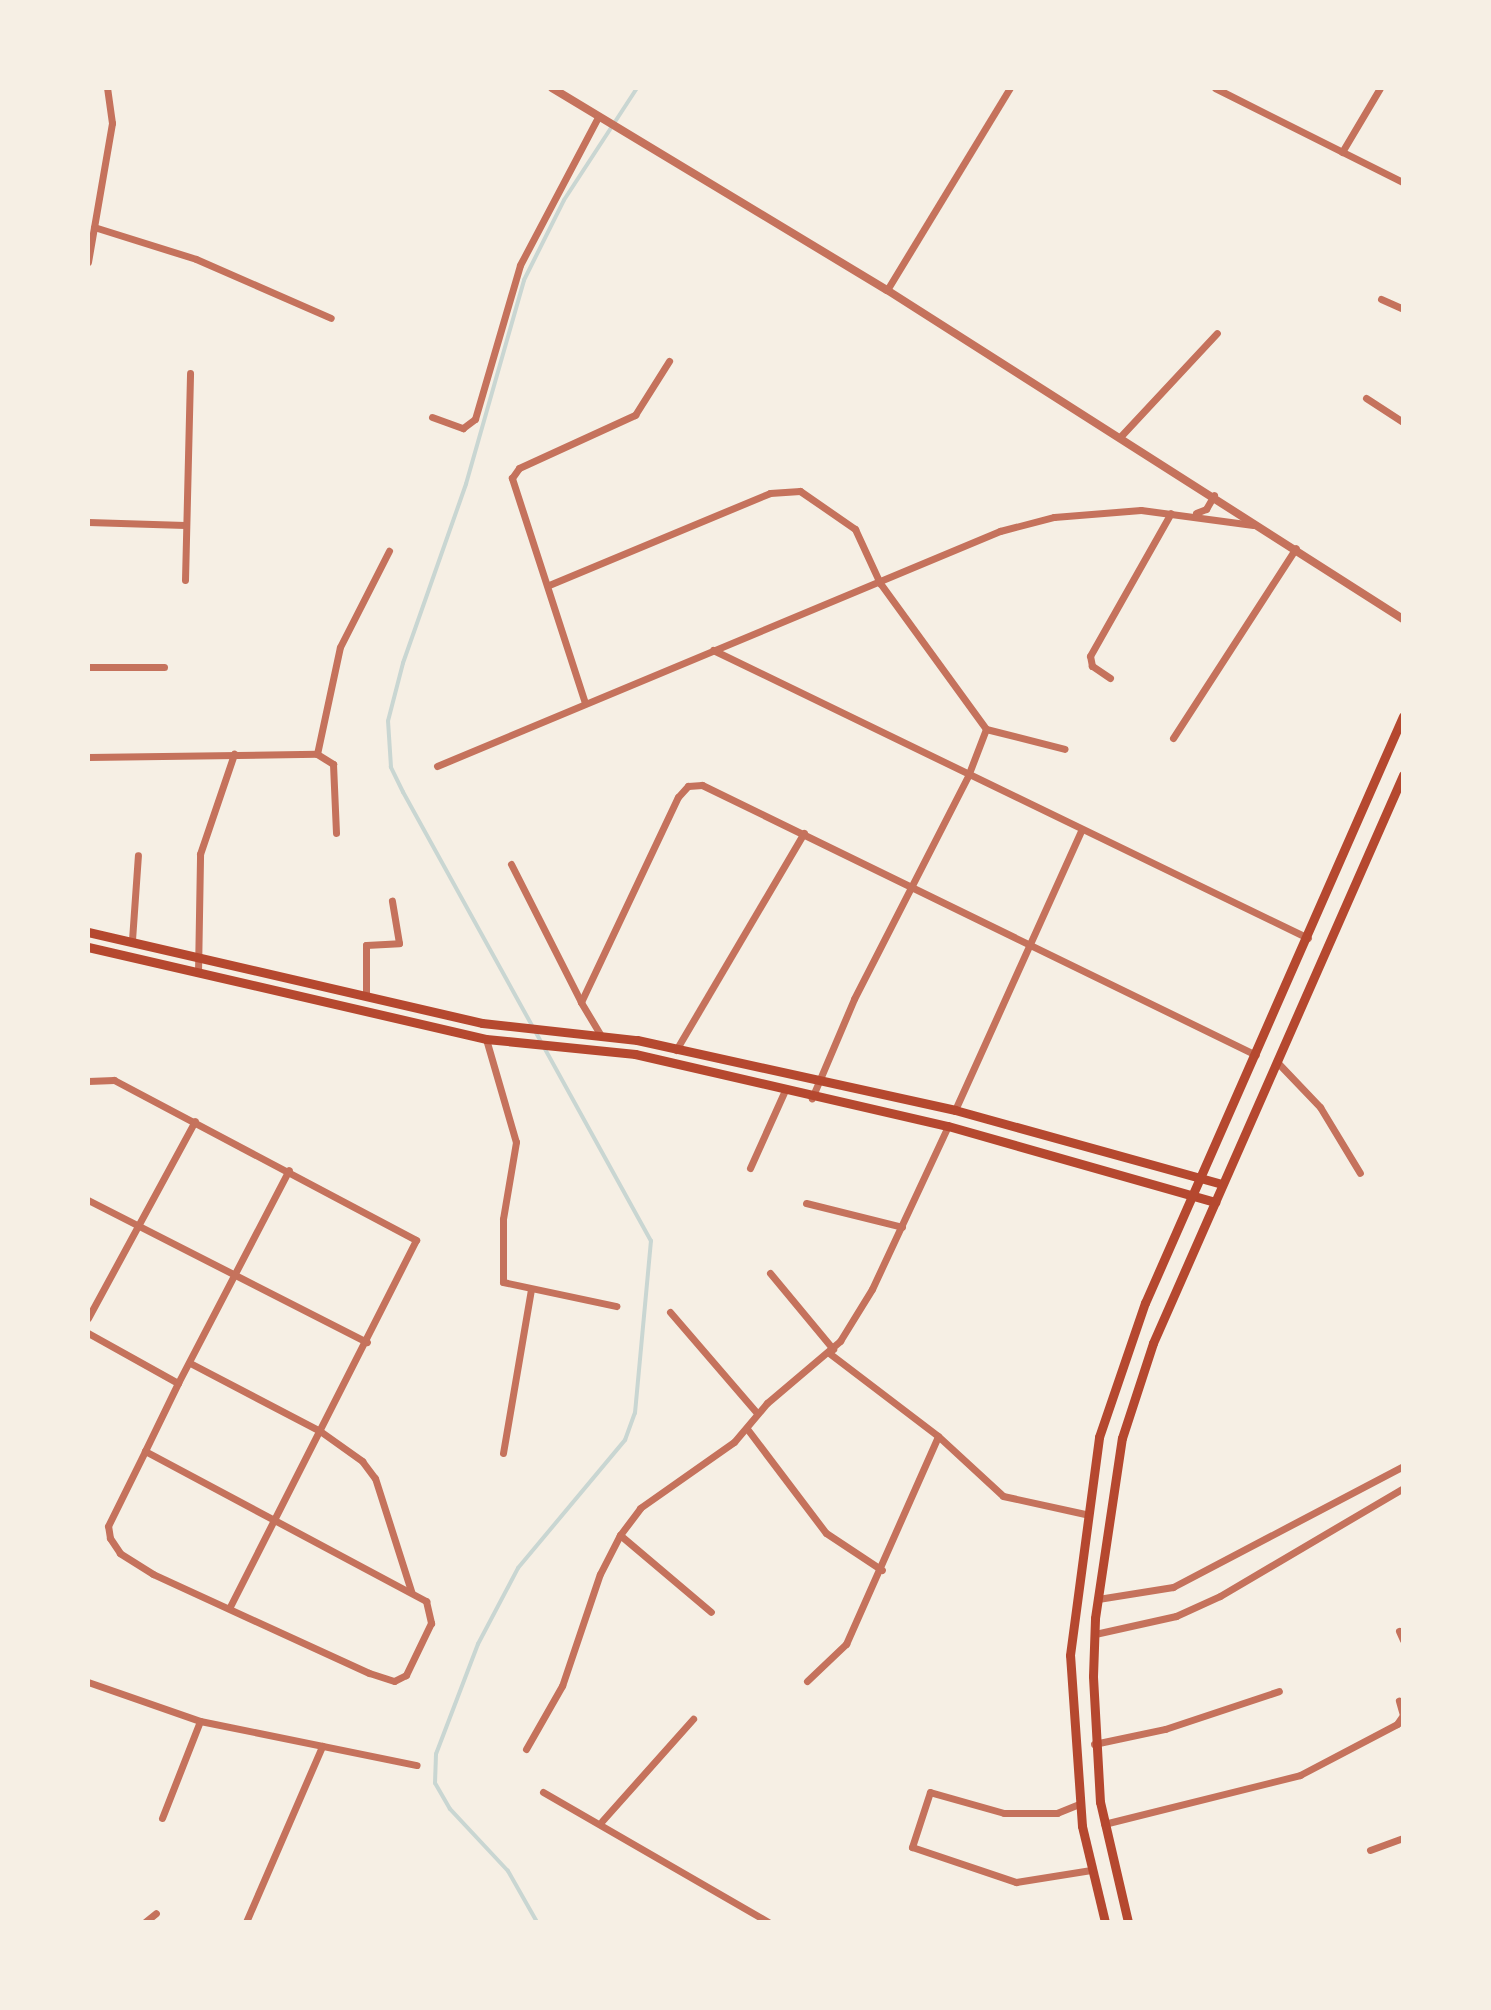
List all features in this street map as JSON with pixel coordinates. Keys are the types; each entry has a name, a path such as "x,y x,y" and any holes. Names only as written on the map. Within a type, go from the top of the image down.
{"main road":[{"path":"1105,1922 1091,1870 1079,1804 1070,1655 1085,1514 1099,1437 1125,1354 1403,716"},
{"path":"1128,1922 1104,1824 1094,1744 1095,1634 1115,1479 1135,1391 1222,1184 1403,775"},
{"path":"88,932 518,1029 600,1034 955,1110 1222,1184"},
{"path":"88,947 486,1039 635,1054 812,1098 948,1126 1193,1193 1215,1202"}],"street":[{"path":"88,262 112,123 107,88"},
{"path":"552,88 887,290 1214,495 1403,619"},
{"path":"887,290 1010,88"},
{"path":"1215,88 1403,182"},
{"path":"1342,152 1380,88"},
{"path":"432,417 463,428 475,419 520,265 601,118"},
{"path":"94,227 216,266 331,318"},
{"path":"1381,299 1403,309"},
{"path":"1120,437 1217,333"},
{"path":"585,703 549,585 511,484 514,472 635,415 669,361"},
{"path":"185,580 185,525 192,429 190,373"},
{"path":"1366,398 1403,422"},
{"path":"549,585 770,493 791,489 848,520 880,583 986,729 1065,749"},
{"path":"1190,514 1206,509 1214,495"},
{"path":"437,766 1000,531 1054,517 1098,511 1190,514 1264,527"},
{"path":"1110,678 1092,666 1090,656 1171,513"},
{"path":"88,522 185,525"},
{"path":"1173,738 1296,548"},
{"path":"317,754 340,647 389,551"},
{"path":"713,650 1308,938"},
{"path":"88,667 164,667"},
{"path":"812,1098 817,1082 968,776 986,729"},
{"path":"198,973 200,854 234,754"},
{"path":"88,757 317,754 333,764 336,833"},
{"path":"581,1002 688,786 702,785 1028,940 1256,1055"},
{"path":"955,1110 1028,940 1082,829"},
{"path":"676,1050 804,833"},
{"path":"132,940 138,855"},
{"path":"511,864 600,1034"},
{"path":"366,996 366,945 399,943 392,901"},
{"path":"486,1039 516,1142 506,1190 503,1282 616,1306"},
{"path":"1278,1063 1320,1107 1360,1173"},
{"path":"88,1081 114,1080 416,1240 367,1342 230,1607"},
{"path":"750,1168 785,1090"},
{"path":"88,1318 195,1121"},
{"path":"526,1749 562,1686 600,1574 620,1535 659,1492 748,1430 757,1413 831,1351 855,1322 948,1126"},
{"path":"145,1451 426,1601 433,1615 401,1680 369,1673 153,1574 113,1545 108,1526 178,1383 289,1170"},
{"path":"88,1200 139,1223 367,1342"},
{"path":"806,1203 902,1227"},
{"path":"770,1273 831,1351 938,1436 1003,1496 1085,1514"},
{"path":"503,1453 531,1290"},
{"path":"670,1312 757,1413"},
{"path":"88,1333 178,1383"},
{"path":"190,1363 320,1431 362,1461 375,1478 411,1591"},
{"path":"748,1430 826,1533 882,1570"},
{"path":"807,1681 846,1644 882,1570 938,1436"},
{"path":"1098,1599 1173,1587 1403,1466"},
{"path":"1095,1634 1176,1616 1220,1596 1403,1488"},
{"path":"620,1535 711,1612"},
{"path":"1399,1631 1403,1640"},
{"path":"88,1682 200,1721 417,1765"},
{"path":"1094,1744 1165,1729 1279,1691"},
{"path":"1104,1824 1300,1775 1397,1724 1403,1715 1399,1701"},
{"path":"602,1821 693,1719"},
{"path":"162,1818 200,1721"},
{"path":"246,1922 322,1746"},
{"path":"543,1792 602,1821 768,1922"},
{"path":"1079,1804 1057,1813 1004,1813 930,1792 912,1847 1008,1881 1091,1870"},
{"path":"1370,1850 1403,1838"},
{"path":"145,1922 156,1913"}],"waterway":[{"path":"537,1922 508,1871 450,1809 435,1783 436,1754 478,1644 518,1568 625,1440 635,1413 651,1241 403,792 391,767 388,721 403,663 466,484 524,280 564,200 637,88"}]}
